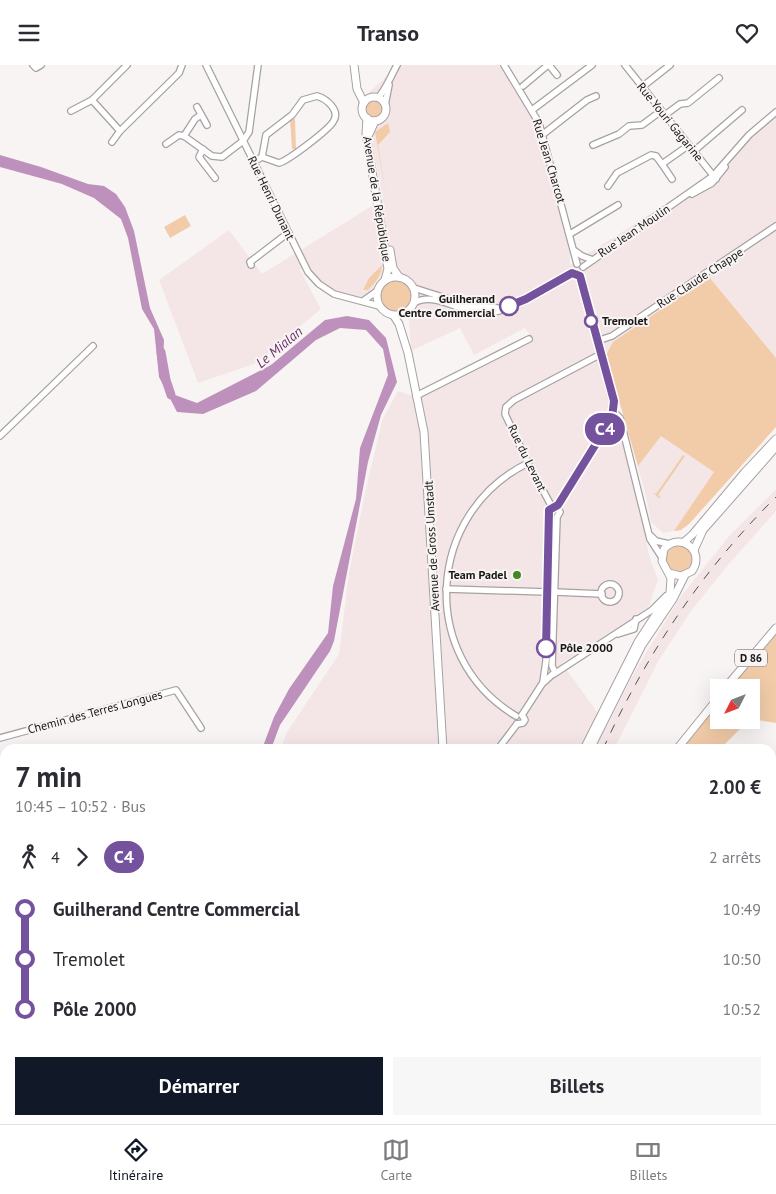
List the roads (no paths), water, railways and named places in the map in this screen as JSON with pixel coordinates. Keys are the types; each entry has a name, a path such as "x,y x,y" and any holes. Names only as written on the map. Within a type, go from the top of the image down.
{"main road":[{"path":"354,65 357,89 364,103 362,110 367,118 375,121 384,115 385,105 375,97 362,91 356,75"},
{"path":"364,103 375,97"},
{"name":"Avenue de la République","path":"367,118 366,134 388,269 385,280"},
{"name":"Avenue de la République","path":"375,121 369,131 370,143 393,268 399,277"},
{"path":"399,277 409,282 414,288 414,303 406,313 394,316 379,306 377,291 385,280 399,277"},
{"name":"Avenue de Gross Umstadt","path":"406,313 404,324 408,353 424,432 443,744"},
{"name":"Avenue de Gross Umstadt","path":"394,316 399,324 408,353"},
{"path":"587,744 638,642 670,593 672,585 669,573 663,565 662,556 669,544 684,542 694,534 745,472 776,439"},
{"path":"694,550 703,530 776,447"},
{"path":"593,744 648,635 674,599 685,575 695,567 697,559 694,550 684,542"},
{"path":"669,573 677,576 685,575"},
{"name":"D 86","path":"733,679 776,628"},
{"path":"682,744 710,708"}],"street":[{"path":"33,65 36,68 41,65"},
{"path":"71,111 92,100 127,65"},
{"path":"112,142 120,131 179,73 182,65"},
{"name":"Rue Henri Dunant","path":"206,65 308,273 319,284 343,297 379,306"},
{"path":"166,144 174,137 184,136 212,156 222,157 243,141 249,133 258,65"},
{"path":"375,97 383,93 397,65"},
{"name":"Rue Jean Charcot","path":"504,65 532,110 542,135 577,264"},
{"path":"523,86 549,65 565,85"},
{"path":"532,110 592,65"},
{"name":"Rue Youri Gagarine","path":"625,65 714,177"},
{"path":"642,87 670,65"},
{"path":"385,105 391,76"},
{"path":"593,145 619,134 629,126 642,125 680,104 688,103 719,78"},
{"path":"317,96 331,104 335,114 334,121 310,142 282,162 276,163 262,157 266,135 292,115 303,100 317,96"},
{"path":"542,135 587,100 596,96"},
{"path":"92,100 120,131"},
{"path":"197,107 207,125"},
{"path":"694,151 742,110"},
{"name":"Rue Jean Moulin","path":"583,267 714,177 740,145 776,112"},
{"path":"184,136 195,119 201,115"},
{"path":"662,164 689,145"},
{"path":"203,149 199,157 215,178"},
{"path":"608,186 617,173 651,155 656,156 672,179"},
{"path":"253,162 262,157"},
{"path":"570,234 618,205"},
{"name":"Rue Claude Chappe","path":"597,341 612,336 776,226"},
{"path":"251,265 250,262 269,250 288,233"},
{"name":"Rue Jean Moulin","path":"574,250 582,256 593,259"},
{"path":"572,273 572,268 577,264 583,267 584,272 580,276"},
{"path":"572,273 580,276"},
{"path":"414,303 430,298 457,308 480,313 504,308 526,299 572,273"},
{"path":"554,516 549,512 614,412 614,401 580,276"},
{"path":"414,288 474,307 504,308"},
{"path":"362,301 377,291"},
{"path":"416,396 528,339"},
{"path":"0,436 93,346"},
{"name":"Rue du Levant","path":"554,507 528,463 505,414 506,407 514,400 601,354"},
{"path":"614,412 620,418 648,532 652,543 662,556"},
{"path":"502,744 517,724 520,725 524,721 490,697 468,671 450,631 446,589 450,556 471,510 488,490 528,463"},
{"path":"549,675 545,667 548,592 554,516 560,511 554,507"},
{"path":"519,716 553,667 555,592 554,516"},
{"path":"648,532 656,541 669,544"},
{"path":"446,589 548,592 552,588 555,592 602,594"},
{"path":"549,675 565,667 652,610 670,593"},
{"path":"545,667 565,667"},
{"name":"Chemin des Terres Longues","path":"0,737 176,690 201,728"}],"waterway":[{"name":"Le Mialan","path":"161,352 171,395"}],"railway":[{"path":"605,744 638,680 678,615 724,554 776,497"}],"place":[{"name":"Guilherand Centre Commercial","path":"509,306"},
{"name":"Tremolet","path":"591,321"},
{"name":"Team Padel","path":"517,575"},
{"name":"Pôle 2000","path":"546,648"}]}
